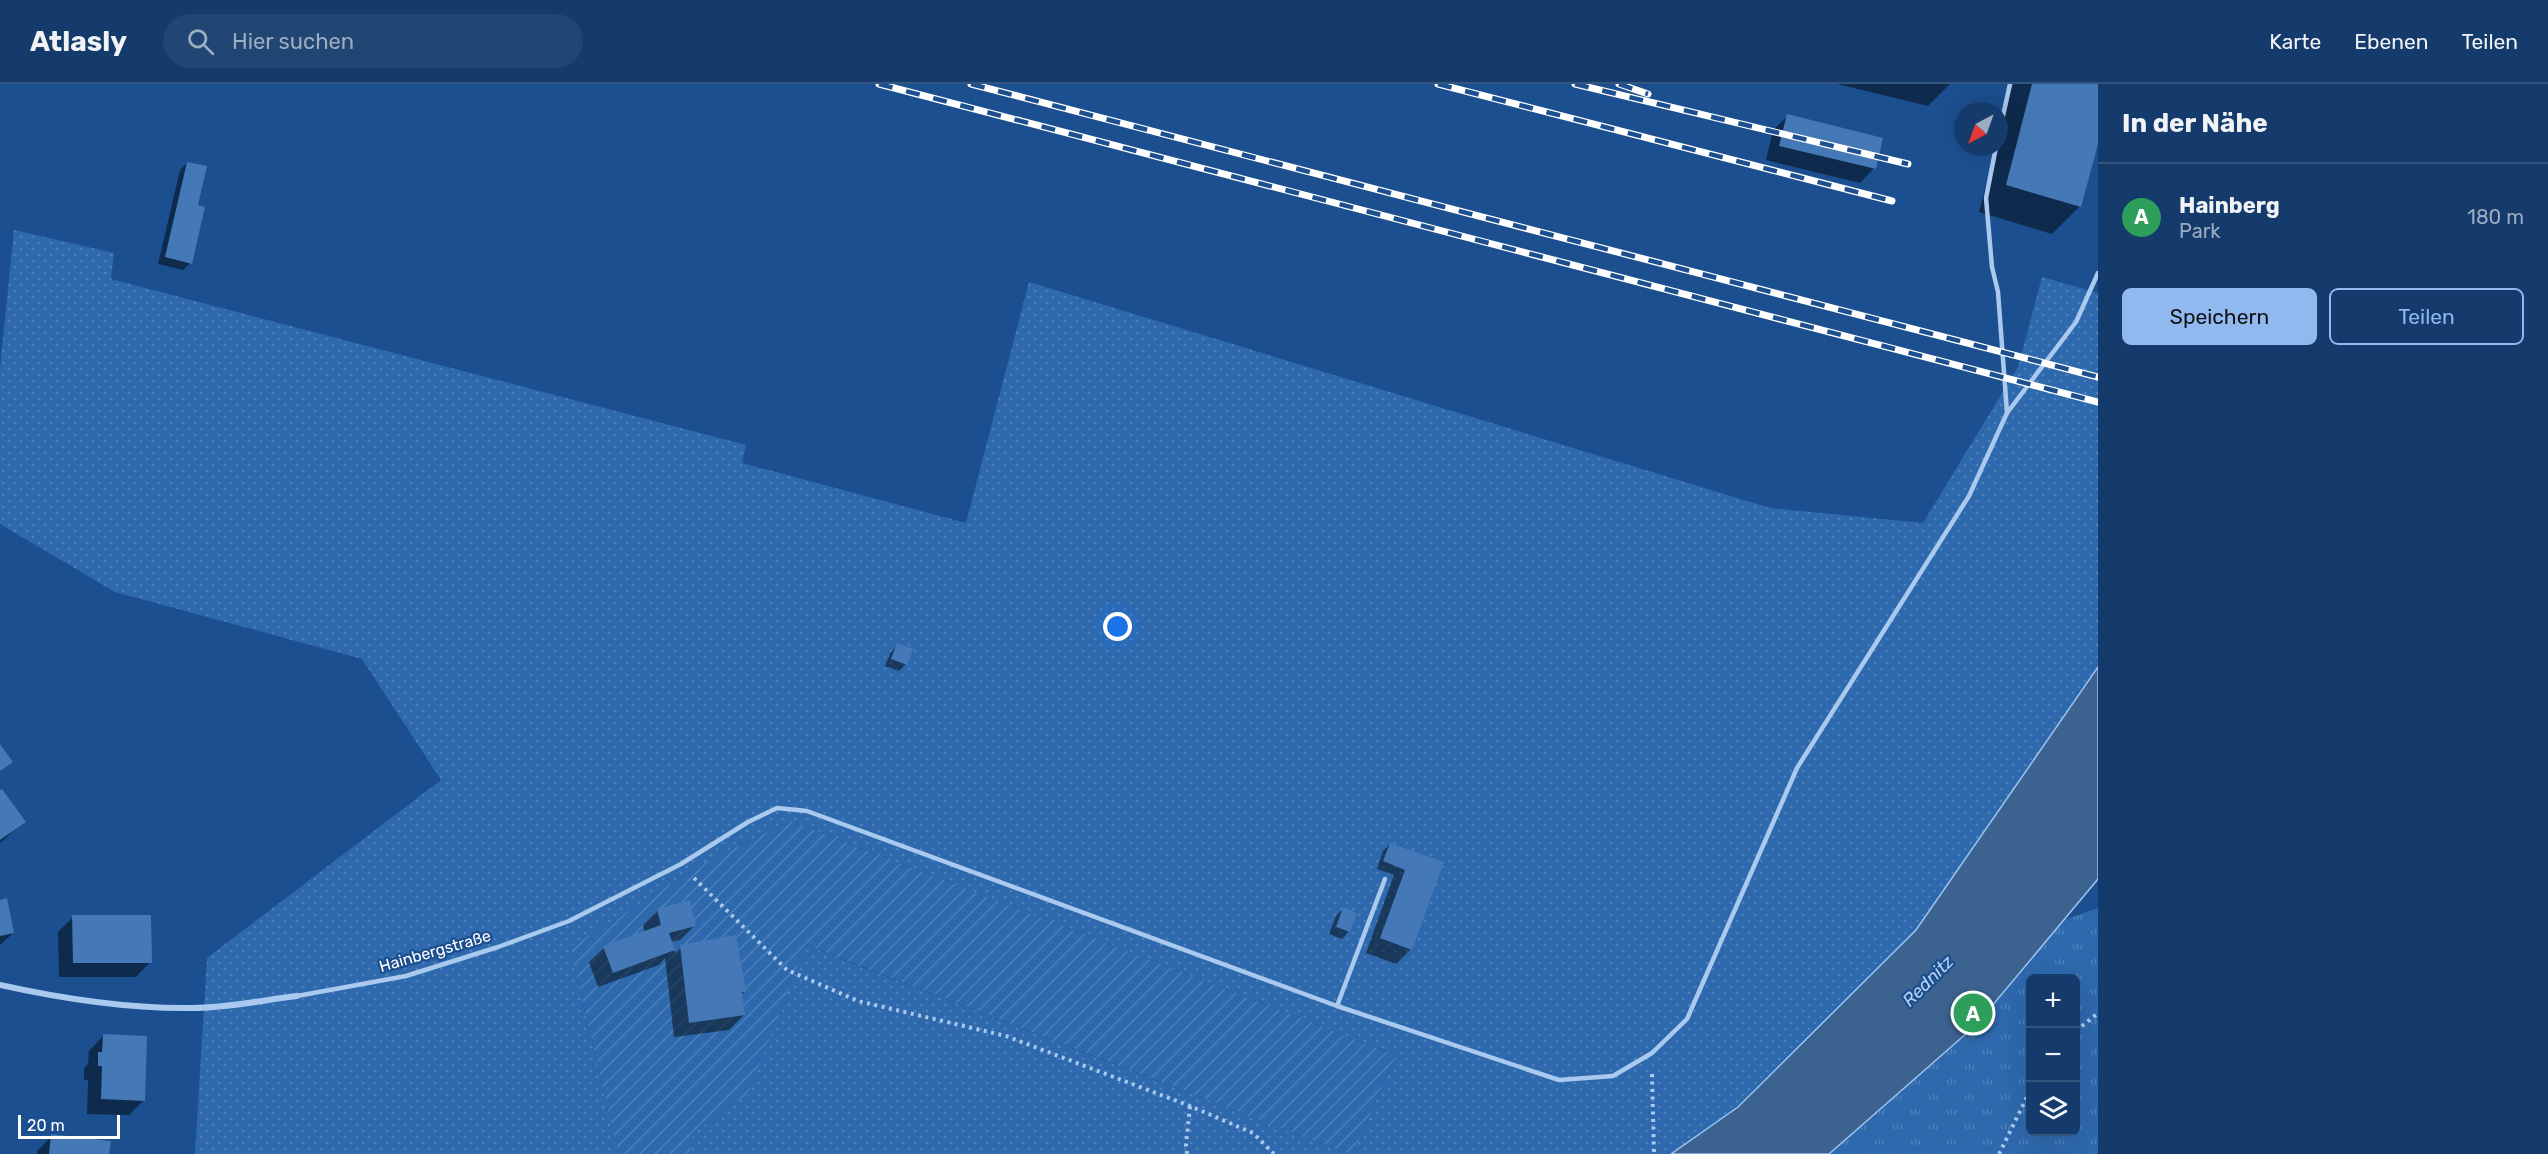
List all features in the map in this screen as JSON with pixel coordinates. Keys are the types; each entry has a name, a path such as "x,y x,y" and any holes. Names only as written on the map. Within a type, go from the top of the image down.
{"street":[{"name":"Hainbergstraße","path":"0,985 114,1005 194,1009 297,996"}],"lane":[{"path":"2006,102 2010,84"},
{"path":"1994,156 1986,198 1992,267 1998,292 2007,412"},
{"path":"1385,879 1336,1006 1559,1080 1613,1076 1652,1053 1687,1019 1797,768 1969,496 2007,412 2076,322 2098,273"},
{"name":"Hainbergstraße","path":"297,996 406,976 498,947 569,921 681,864 748,822 777,808 807,811 1336,1006"}],"path":[{"path":"681,864 787,970 858,1001 1005,1036 1190,1106 1253,1133 1274,1154"},
{"path":"2080,1028 2098,1013"},
{"path":"1652,1053 1654,1154"},
{"path":"1999,1154 2026,1101"},
{"path":"1187,1154 1190,1106"}],"green space":[{"path":"14,230 114,253 111,279 746,445 742,463 966,523 1029,282 1770,508 1923,523 2018,367 2042,277 2098,293 2098,667 1916,930 1738,1107 1671,1154 1353,1154 1396,1055 791,821 713,858 570,947 618,1154 195,1154 207,958 441,780 362,659 115,592 0,524 0,369"},
{"path":"791,821 1396,1055 1353,1154 806,945 748,1094 693,1133 690,1154 618,1154 570,947 713,858"},
{"path":"2098,908 2098,1154 1779,1154 1996,944"},
{"path":"805,945 1348,1154 690,1154 693,1133 748,1094"}],"water":[{"name":"Rednitz","path":"2098,667 2098,879 1976,1025 1829,1154 1671,1154 1738,1107 1916,930"}],"building":[{"path":"2032,84 2098,84 2098,144 2081,207 2006,185"},
{"path":"1787,114 1883,138 1876,169 1779,146"},
{"path":"187,162 207,166 198,205 205,207 192,264 165,257"},
{"path":"897,643 913,649 907,665 891,659"},
{"path":"0,744 13,762 0,771"},
{"path":"2,789 26,822 0,840 0,790"},
{"path":"1390,843 1444,862 1412,950 1380,938 1405,870 1383,861"},
{"path":"7,898 14,933 0,936 0,900"},
{"path":"690,900 696,926 669,933 675,950 613,973 603,946 661,925 657,909"},
{"path":"1343,907 1357,913 1350,932 1336,927"},
{"path":"72,915 151,915 152,963 73,963"},
{"path":"736,935 746,992 742,992 745,1015 689,1023 680,945"},
{"path":"103,1034 147,1036 145,1101 101,1099 102,1066 98,1066 98,1052 102,1052"},
{"path":"51,1134 111,1141 109,1154 49,1154"}],"railway":[{"path":"879,84 2098,402"},
{"path":"971,84 2098,377"},
{"path":"1438,84 1892,201"},
{"path":"1575,84 1908,164"},
{"path":"1619,84 1648,94"}],"place":[{"name":"Hainberg","path":"1973,1013"}]}
